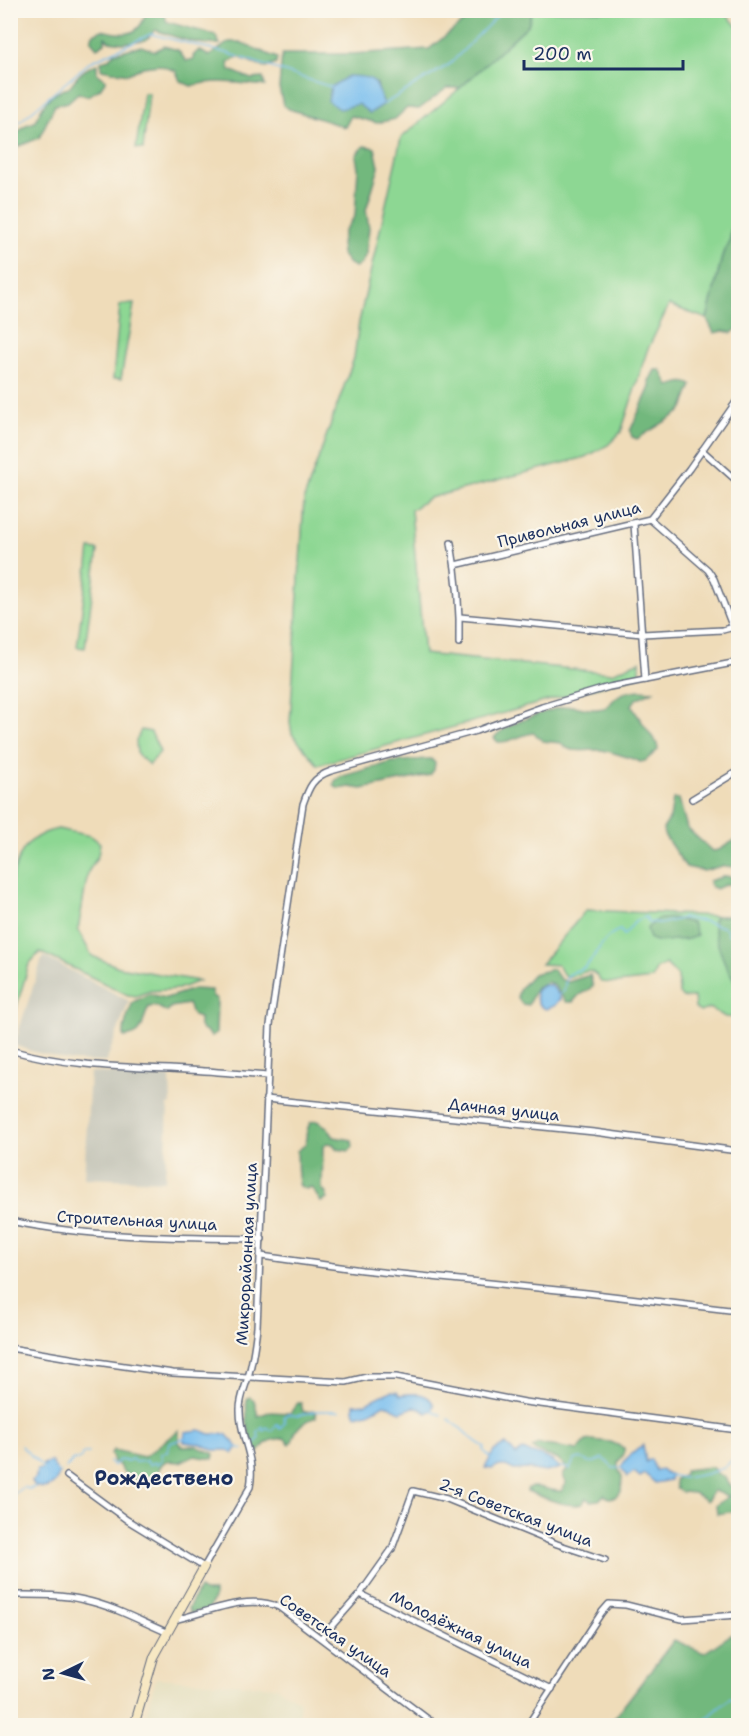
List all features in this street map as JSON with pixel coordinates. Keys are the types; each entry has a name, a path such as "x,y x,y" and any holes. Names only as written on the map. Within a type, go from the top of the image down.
{"street":[{"name":"Привольная улица","path":"455,565 650,519 738,399"},
{"path":"702,450 738,482"},
{"path":"460,618 642,634 736,627 708,570 650,519"},
{"path":"634,524 645,680"},
{"path":"451,543 460,618 459,643"},
{"name":"Микрорайонная улица","path":"134,1725 154,1657 166,1632 250,1487 251,1462 240,1411 255,1352 258,1327 271,1011 303,804 309,788 322,774 477,731 579,695 738,662"},
{"path":"692,799 738,771"},
{"path":"10,1050 87,1066 267,1076"},
{"name":"Дачная улица","path":"266,1099 561,1129 738,1151"},
{"name":"Строительная улица","path":"10,1221 78,1232 204,1239 262,1239"},
{"path":"261,1256 362,1270 738,1311"},
{"path":"10,1347 174,1373 346,1382 367,1377 396,1377 525,1402 738,1430"},
{"path":"67,1476 127,1520 204,1567"},
{"name":"2-я Советская улица","path":"321,1638 360,1594 392,1549 413,1491 447,1499 557,1544 605,1560"},
{"name":"Молодёжная улица","path":"360,1594 552,1689"},
{"path":"10,1595 63,1596 85,1600 166,1632"},
{"name":"Советская улица","path":"174,1620 229,1606 263,1602 279,1607 437,1725"},
{"path":"527,1725 609,1604 626,1605 682,1619 738,1615"}],"shaded area":[{"path":"43,956 129,1001 106,1062 71,1061 14,1045"},
{"path":"90,1072 170,1077 171,1104 168,1105 165,1181 84,1178"},
{"path":"156,1678 276,1687 300,1701 298,1725 143,1725"}],"green space":[{"path":"146,11 163,11 167,22 215,35 220,44 195,42 155,30 146,40 123,43 109,41 105,37 105,43 97,48 91,41 93,34 102,30 124,33 136,30 144,20"},
{"path":"477,11 532,11 528,25 460,88 447,88 419,109 407,108 395,119 377,123 351,116 345,127 283,105 279,88 282,54 351,54 429,49","holes":["377,83 379,93 370,113 358,104"]},
{"path":"532,11 723,11 738,27 738,215 731,230 730,242 723,253 707,319 669,305 647,351 621,432 608,445 586,457 429,498 411,510 424,654 612,673 640,661 640,675 318,765 292,734 290,723 304,499 354,358 359,322 401,138 460,88 528,25"},
{"path":"229,42 240,42 277,58 276,64 266,68 238,57 228,63 230,70 251,79 263,78 265,86 219,82 191,86 180,81 176,71 159,65 143,67 128,74 101,69 101,61 109,59 114,53 141,46 155,51 164,46 178,50 186,61 194,59 193,56 199,50 209,56"},
{"path":"97,64 97,73 106,80 100,89 88,96 78,93 68,102 55,105 39,138 11,151 11,139 26,125 35,122 48,100 69,88 81,73"},
{"path":"144,93 149,93 143,149 136,148"},
{"path":"364,146 375,148 379,167 366,210 369,228 366,254 361,264 355,267 349,264 342,255 341,243 344,231 355,216 358,168 356,156"},
{"path":"738,215 738,328 732,333 724,331 714,333 707,319 723,253 730,242 731,230"},
{"path":"134,304 121,379 113,379 120,305"},
{"path":"655,370 661,370 669,386 683,383 692,385 679,413 637,439 632,437 630,431 650,387 649,381"},
{"path":"90,549 98,550 85,648 77,647"},
{"path":"640,690 653,691 636,699 632,705 657,744 658,750 645,761 640,762 602,750 569,749 561,743 543,741 534,733 503,742 498,742 494,738 518,722 542,713 571,706 590,709 604,708 620,694"},
{"path":"141,730 151,732 160,752 149,765 137,754 136,741"},
{"path":"431,759 435,763 430,775 362,789 350,787 339,789 334,786 335,781 340,777 392,762"},
{"path":"673,799 679,799 687,828 712,851 719,850 738,838 738,867 722,866 704,871 686,867 664,835 663,829 670,818"},
{"path":"58,829 91,836 100,843 98,856 88,872 78,930 92,956 119,967 199,981 178,989 150,991 136,996 128,995 40,952 29,964 11,1026 10,887 19,857 24,849 37,837"},
{"path":"725,876 738,878 738,897 737,886 727,884 716,889 711,887 709,881"},
{"path":"586,910 716,916 713,921 724,961 738,986 738,1018 725,1017 710,1008 700,1012 695,1008 694,997 683,998 679,994 678,976 666,964 656,969 652,979 617,983 601,982 590,971 568,977 563,974 558,965 541,964"},
{"path":"716,916 738,916 738,986 719,947 713,921"},
{"path":"673,918 692,923 697,935 688,939 665,941 650,939 647,928 658,919"},
{"path":"553,969 560,979 568,982 590,975 593,987 579,995 573,1002 566,1002 553,984 547,982 536,988 528,1005 522,1004 517,997 520,988 533,974"},
{"path":"194,989 211,990 212,996 217,999 216,1033 211,1037 208,1032 202,1030 199,1018 193,1016 188,1004 171,1007 167,1012 156,1006 149,1007 140,1031 124,1037 125,1024 133,1002 149,994 166,998"},
{"path":"317,1121 327,1127 334,1137 352,1140 353,1147 349,1151 337,1149 333,1144 327,1143 323,1147 322,1189 327,1199 321,1202 311,1187 306,1189 300,1186 298,1173 297,1151 306,1144 308,1127 311,1122"},
{"path":"247,1398 254,1400 258,1416 269,1412 290,1413 298,1403 301,1403 303,1412 315,1411 316,1417 299,1426 290,1444 284,1438 272,1440 256,1452 247,1419 246,1405"},
{"path":"179,1430 179,1442 182,1446 196,1446 214,1454 213,1459 194,1456 180,1462 166,1461 154,1478 136,1481 114,1462 111,1453 114,1450 144,1457"},
{"path":"586,1441 611,1442 624,1448 624,1454 618,1462 622,1477 621,1492 615,1497 609,1498 604,1495 599,1500 590,1501 586,1498 582,1504 575,1505 554,1501 527,1491 528,1488 537,1487 562,1491 566,1483 563,1475 567,1470 564,1465 532,1448 538,1444 578,1450"},
{"path":"710,1467 718,1475 724,1476 730,1486 738,1487 738,1513 736,1511 717,1514 716,1505 729,1496 713,1491 707,1501 694,1493 682,1492 676,1488 675,1479 683,1476 685,1470"},
{"path":"199,1589 204,1592 214,1592 214,1598 209,1609 191,1613 188,1608"},
{"path":"738,1630 738,1725 609,1725 674,1640 704,1653"}],"water":[{"path":"348,76 365,77 373,81 384,104 370,113 358,104 340,109 328,101 331,87"},
{"path":"544,985 551,985 560,999 554,1006 546,1009 537,1002 536,996 536,990"},
{"path":"391,1391 400,1395 424,1395 434,1405 427,1413 414,1407 401,1412 384,1404 369,1413 356,1415 354,1404 366,1403"},
{"path":"200,1430 210,1434 226,1434 238,1447 233,1454 227,1450 213,1450 201,1444 184,1442 185,1432"},
{"path":"506,1444 516,1455 522,1450 548,1459 560,1468 546,1472 527,1469 514,1470 506,1466 485,1468 494,1451"},
{"path":"643,1445 646,1462 651,1459 656,1471 661,1470 671,1475 670,1480 655,1483 645,1474 640,1477 634,1472 627,1477 621,1467 626,1459"},
{"path":"51,1461 59,1475 57,1479 50,1487 35,1486 32,1481 36,1477 37,1470 44,1468 43,1464"}],"waterway":[{"path":"384,104 450,64 503,10"},
{"path":"10,134 17,124 90,62 151,34 227,53 331,87"},
{"path":"559,995 564,991 569,974 587,965 609,936 620,930 624,935 635,922 646,917 649,923 660,924 683,918 703,921 726,928 729,935 738,937"},
{"path":"430,1409 441,1415"},
{"path":"252,1446 259,1439 258,1432 263,1427 264,1431 267,1427 272,1431 277,1424 280,1429 285,1422 284,1416 288,1414 297,1416 316,1411 339,1411"},
{"path":"448,1419 485,1447 483,1450 493,1460"},
{"path":"109,1462 114,1466 119,1460 132,1459 135,1462 147,1461 149,1465 155,1462 157,1464 162,1460 161,1454 167,1451 170,1443 185,1438"},
{"path":"21,1446 44,1468"},
{"path":"236,1447 243,1449"},
{"path":"66,1468 73,1460 79,1460 84,1453 89,1453"},
{"path":"669,1475 684,1478 706,1474 724,1468 738,1457"},
{"path":"561,1467 570,1469 574,1460 581,1458 592,1462 603,1458 613,1468 623,1468"},
{"path":"56,1471 60,1473"},
{"path":"10,1497 23,1487 29,1489 35,1487"},
{"path":"698,1726 729,1699 738,1697"}],"district":[{"name":"Рождествено","path":"164,1478"}]}
